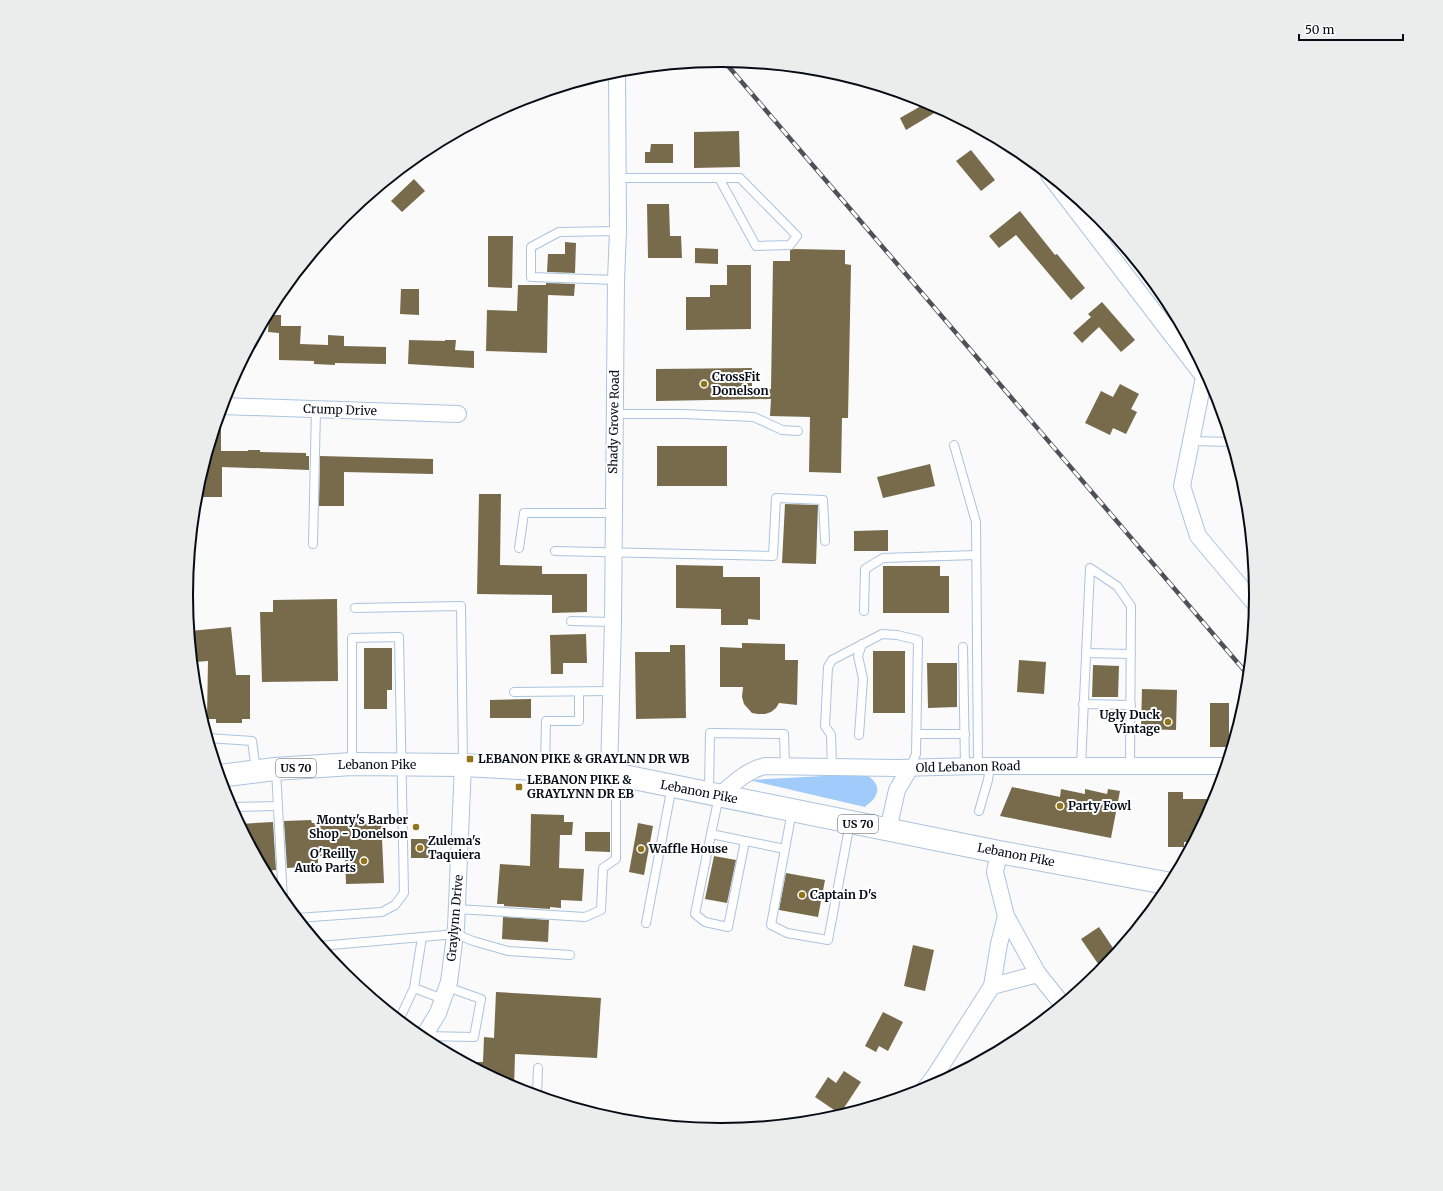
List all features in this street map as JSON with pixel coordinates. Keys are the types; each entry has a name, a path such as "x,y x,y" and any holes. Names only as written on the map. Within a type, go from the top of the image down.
{"main road":[{"name":"Lebanon Pike","path":"225,775 266,770 352,764 463,766 613,774 999,852 1165,883"}],"street":[{"name":"Shady Grove Road","path":"613,774 611,691 614,552 616,280 618,231 617,77"},
{"path":"1062,191 1195,362"},
{"path":"1205,382 1182,486 1198,536 1250,599"},
{"name":"Crump Drive","path":"228,406 458,414"},
{"name":"Graylynn Drive","path":"426,1033 438,1013 445,993 456,934 463,766"},
{"name":"Old Lebanon Road","path":"714,795 756,768 765,766 910,768 978,766 1222,766"},
{"path":"888,830 897,790 910,768"},
{"path":"999,852 995,872 1006,916 1038,974 1060,1001"},
{"path":"931,1080 992,986 999,944 1006,916"},
{"path":"992,986 1038,974"}],"lane":[{"path":"618,178 719,178 740,178 797,236 790,245 756,246 719,178"},
{"path":"616,280 531,277 531,247 559,232 618,231"},
{"path":"313,544 316,409"},
{"path":"614,414 754,418 782,430 798,431"},
{"path":"1191,441 1227,442"},
{"path":"954,445 976,522 978,766"},
{"path":"555,551 773,556 776,498 823,500 825,541"},
{"path":"519,548 524,512 614,512"},
{"path":"864,611 865,569 883,558 976,555"},
{"path":"1081,766 1090,568 1117,586 1131,606 1130,766"},
{"path":"355,608 461,606 463,766"},
{"path":"571,622 613,622"},
{"path":"832,768 831,735 825,726 828,667 832,660 882,634 897,635 918,640 916,754 910,768"},
{"path":"302,918 382,912 395,905 404,893 399,637 352,638 352,764"},
{"path":"859,735 862,679 858,656 862,644"},
{"path":"964,647 965,734 978,766 988,780 978,811"},
{"path":"1086,653 1131,654"},
{"path":"514,692 611,691"},
{"path":"545,770 546,721 579,721 579,692"},
{"path":"1083,704 1131,705"},
{"path":"745,841 728,927 705,922 695,914 711,834 714,795 710,734 784,734 784,767"},
{"path":"917,734 965,734"},
{"path":"213,738 252,741 266,770 278,806 282,890"},
{"path":"457,909 584,917 601,910 603,868 616,859 613,774"},
{"path":"646,923 672,786"},
{"path":"237,807 278,806"},
{"path":"792,810 771,925 787,933 828,940 850,822"},
{"path":"711,834 785,849"},
{"path":"325,946 456,934 473,941 508,951 570,955"},
{"path":"401,1016 414,988 422,937"},
{"path":"414,988 481,999 474,1037 433,1038"},
{"path":"537,1091 538,1068"}],"shaded area":[{"path":"862,774 872,779 877,788 875,797 865,807 749,780"}],"building":[{"path":"921,106 935,112 906,130 900,118"},
{"path":"739,131 740,167 694,168 694,132"},
{"path":"651,144 673,144 673,163 645,163 645,152 650,152"},
{"path":"971,150 995,180 981,191 956,161"},
{"path":"414,179 425,191 402,212 391,201"},
{"path":"647,204 669,204 670,236 681,236 682,258 648,258"},
{"path":"1020,211 1055,255 1057,254 1085,288 1071,300 1016,235 999,248 989,236"},
{"path":"488,236 513,236 512,288 488,287"},
{"path":"565,242 576,243 575,273 547,272 548,254 565,254"},
{"path":"695,248 718,249 718,264 695,263"},
{"path":"790,250 845,250 845,264 851,265 848,418 842,418 841,473 809,472 810,417 770,416 771,399 656,401 656,369 752,368 752,389 771,389 773,261 790,261"},
{"path":"727,265 751,265 751,329 686,330 686,297 710,297 710,285 727,285"},
{"path":"546,283 575,284 574,296 548,295 547,353 486,351 487,310 517,311 518,285 546,285"},
{"path":"401,289 419,289 419,315 400,314"},
{"path":"1102,302 1135,340 1121,352 1099,327 1082,343 1073,333 1091,317 1088,314"},
{"path":"274,315 281,315 281,326 301,326 300,344 328,345 328,335 344,336 344,346 386,347 386,364 335,363 335,365 314,364 314,361 279,360 279,333 268,332 268,324"},
{"path":"409,340 456,340 455,350 474,351 474,368 408,364"},
{"path":"1120,384 1139,394 1131,409 1137,412 1126,434 1113,428 1110,435 1085,423 1101,391 1113,397"},
{"path":"221,426 221,451 260,450 260,452 306,453 306,456 309,456 309,470 222,467 222,497 202,497 211,459"},
{"path":"657,446 727,446 727,486 657,486"},
{"path":"320,456 433,459 433,474 344,472 344,506 319,506"},
{"path":"930,464 935,486 883,498 877,477"},
{"path":"479,494 501,494 500,565 542,566 542,574 587,574 587,612 552,613 552,595 477,594"},
{"path":"785,504 818,505 816,564 782,563"},
{"path":"888,530 888,551 854,551 854,531"},
{"path":"676,565 723,566 723,577 760,577 760,620 748,619 748,625 721,625 721,609 676,608"},
{"path":"883,566 940,566 940,576 949,576 949,613 883,613"},
{"path":"337,599 338,681 262,682 260,612 273,612 273,600"},
{"path":"231,627 236,675 250,675 250,719 242,719 242,723 216,723 216,719 208,719 208,661 198,662 194,631"},
{"path":"586,634 587,663 563,663 563,674 551,674 550,635"},
{"path":"742,643 785,644 785,660 798,660 797,705 779,703 771,712 765,714 752,713 744,704 742,697 743,687 720,687 720,647 742,648"},
{"path":"670,645 685,645 686,718 636,719 635,652 670,652"},
{"path":"364,648 392,648 392,690 387,690 387,709 364,709"},
{"path":"873,651 905,651 905,713 873,713"},
{"path":"1019,660 1046,662 1044,694 1017,692"},
{"path":"927,663 957,663 957,707 928,708"},
{"path":"1093,665 1119,666 1118,697 1092,697"},
{"path":"1142,689 1177,690 1176,730 1141,729"},
{"path":"531,699 531,718 490,718 490,700"},
{"path":"1210,703 1229,703 1229,742 1227,747 1210,747"},
{"name":"Party Fowl","path":"1012,787 1060,797 1061,789 1085,794 1085,789 1107,794 1108,789 1120,791 1111,838 1000,816"},
{"path":"1168,792 1183,792 1183,799 1210,799 1188,842 1184,842 1184,847 1168,847"},
{"path":"531,814 564,815 564,822 573,822 572,835 560,835 559,868 584,869 582,901 561,900 561,908 550,907 550,909 504,906 504,904 497,904 500,864 530,866"},
{"path":"311,820 312,823 385,822 386,838 382,838 384,883 346,884 345,855 318,856 318,866 287,868 284,821"},
{"path":"273,822 276,870 270,870 245,824"},
{"name":"Waffle House","path":"638,823 653,826 644,875 629,872"},
{"path":"585,832 610,832 610,852 585,851"},
{"name":"Zulema's Taquiera","path":"411,839 429,839 429,858 411,858"},
{"path":"714,856 736,860 727,903 705,899"},
{"name":"Captain D's","path":"786,873 825,880 818,917 779,910"},
{"path":"503,917 549,920 548,942 502,939"},
{"path":"1099,927 1114,949 1099,965 1081,939"},
{"path":"913,945 934,950 925,991 904,986"},
{"path":"496,992 601,998 597,1058 515,1054 514,1082 474,1062 483,1062 484,1037 494,1038"},
{"path":"883,1012 903,1022 888,1051 879,1046 876,1052 865,1046"},
{"path":"844,1071 861,1082 843,1110 836,1111 815,1097 828,1077 836,1083"}],"railway":[{"path":"729,67 1244,670"}],"place":[{"name":"CrossFit Donelson","path":"704,384"},
{"name":"Ugly Duck Vintage","path":"1168,722"},
{"name":"LEBANON PIKE & GRAYLNN DR WB","path":"470,759"},
{"name":"LEBANON PIKE & GRAYLYNN DR EB","path":"519,787"},
{"name":"Party Fowl","path":"1060,806"},
{"name":"Monty's Barber Shop - Donelson","path":"416,827"},
{"name":"Zulema's Taquiera","path":"420,848"},
{"name":"Waffle House","path":"641,849"},
{"name":"O'Reilly Auto Parts","path":"364,861"},
{"name":"Captain D's","path":"802,895"}]}
